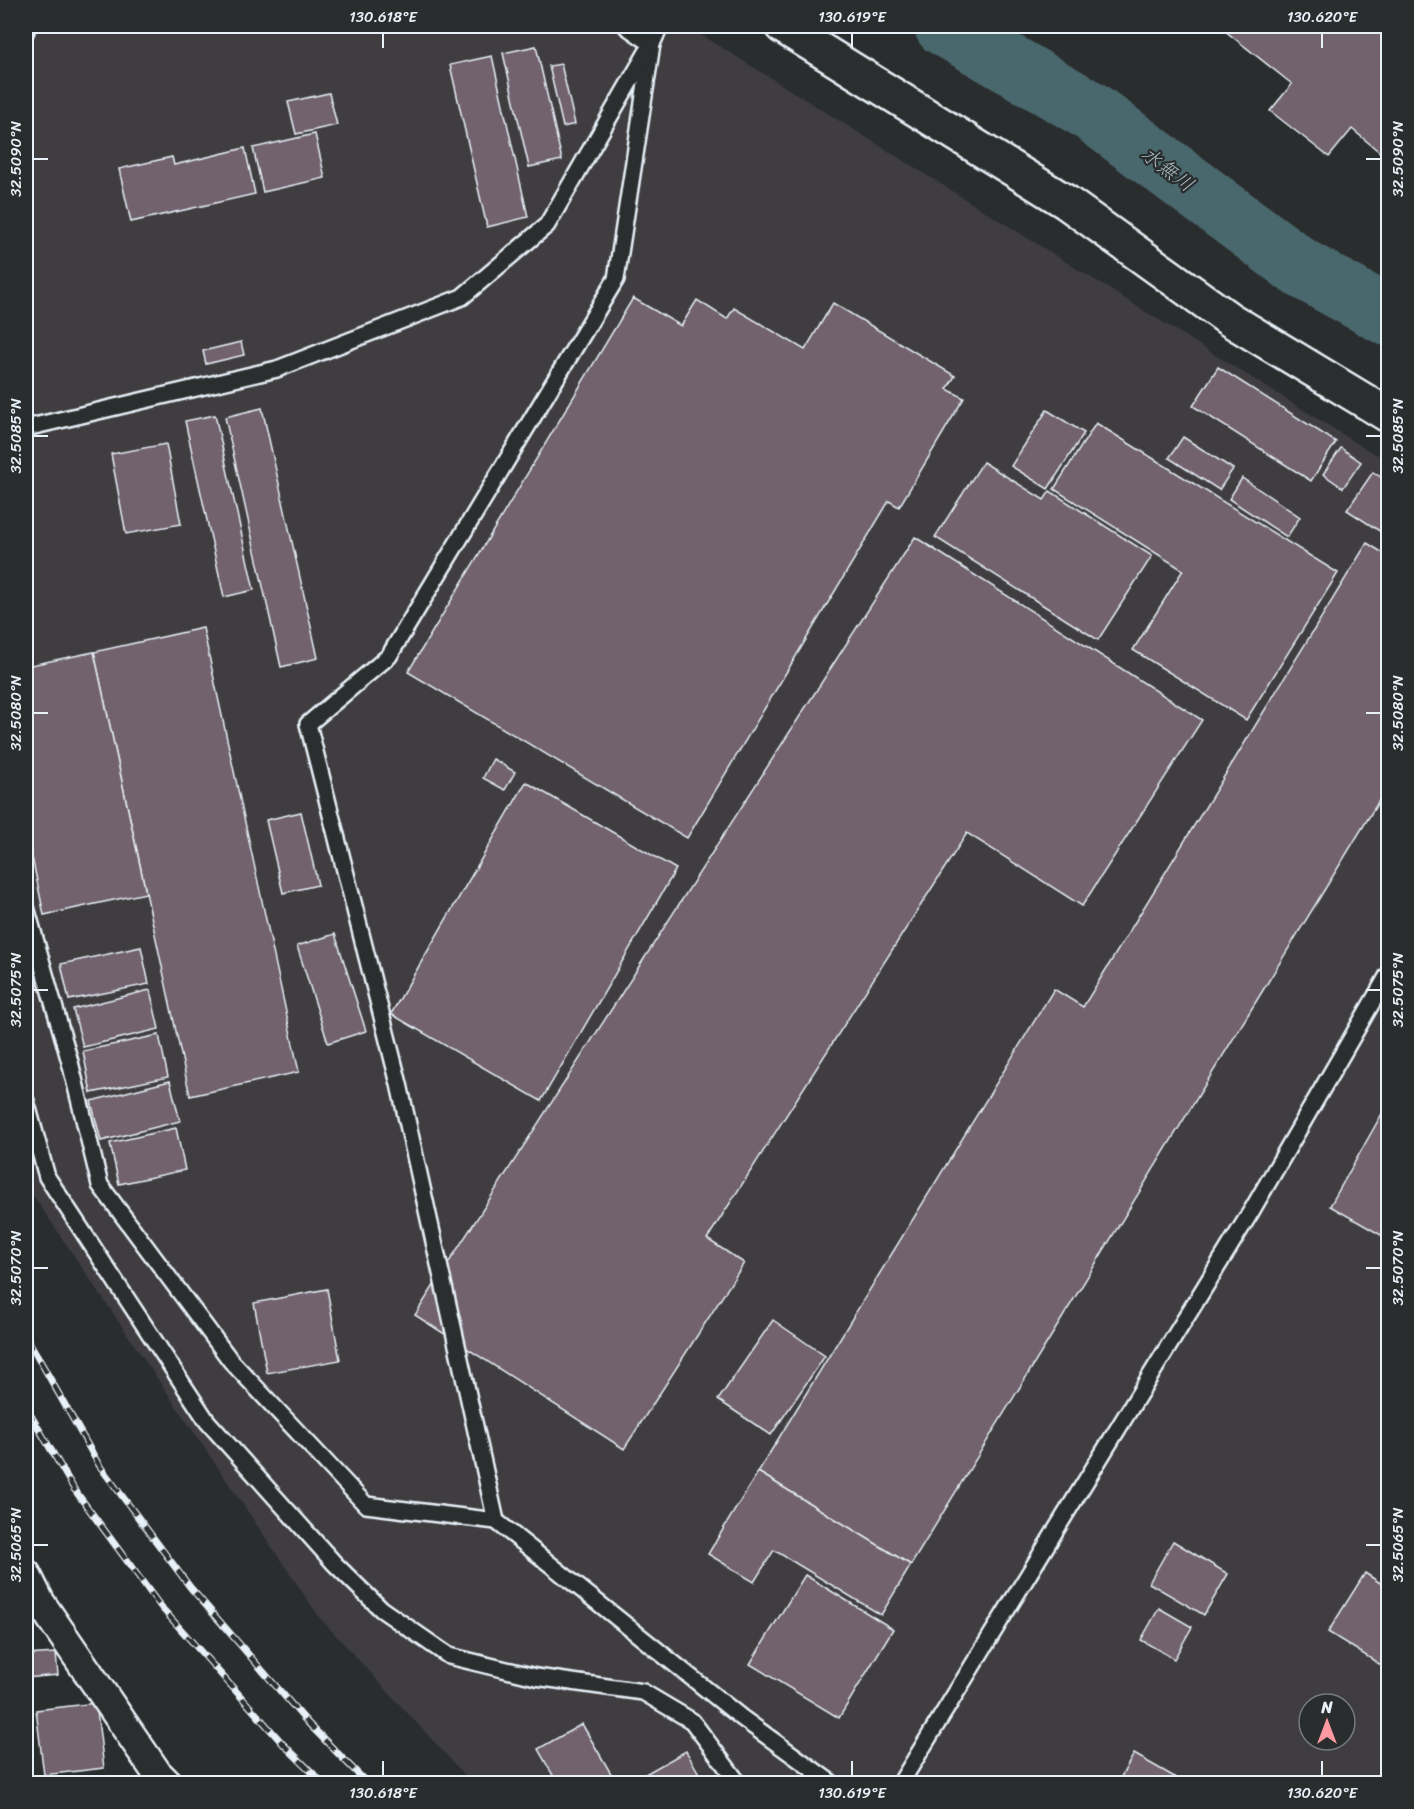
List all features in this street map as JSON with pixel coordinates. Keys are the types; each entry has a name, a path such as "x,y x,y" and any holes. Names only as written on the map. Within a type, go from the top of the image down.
{"street":[{"path":"782,26 1066,202 1229,319 1389,416"},
{"path":"26,1574 40,1602 157,1773 168,1784"}],"lane":[{"path":"26,31 27,26"},
{"path":"626,26 652,44"},
{"path":"26,428 277,369 462,297 547,225 652,44 660,26"},
{"path":"496,1521 399,1084 308,724 389,656 616,279 652,44"},
{"path":"26,907 70,1062 100,1185 231,1361 366,1505 496,1521 742,1718 833,1784"},
{"path":"900,1784 1252,1210 1389,975"},
{"path":"26,1101 47,1177 207,1420 335,1564 381,1609 449,1656 536,1677 643,1692 692,1721 739,1784"}],"shaded area":[{"path":"26,26 687,26 1366,449 1388,460 1388,1783 472,1783 320,1618 26,1185"}],"building":[{"path":"1219,26 1388,26 1388,159 1352,129 1329,157 1270,111 1292,84"},
{"path":"536,46 562,160 529,167 503,53"},
{"path":"492,56 528,217 487,227 450,65"},
{"path":"561,64 575,124 563,127 549,66"},
{"path":"329,93 337,125 296,134 288,102"},
{"path":"315,134 325,178 263,192 253,148"},
{"path":"245,148 255,194 131,222 119,169 172,157 174,165"},
{"path":"633,298 681,326 697,300 727,319 734,308 805,350 833,303 955,376 947,389 964,398 899,507 889,501 687,838 408,672"},
{"path":"241,342 244,355 206,364 203,351"},
{"path":"1218,367 1336,442 1311,481 1193,406"},
{"path":"262,408 318,658 281,667 225,417"},
{"path":"1047,410 1084,433 1048,489 1011,466"},
{"path":"215,415 254,590 224,597 185,421"},
{"path":"1096,423 1338,573 1246,720 1133,650 1183,570 1054,489"},
{"path":"1183,437 1233,469 1219,490 1169,458"},
{"path":"166,444 181,524 126,534 111,454"},
{"path":"1341,448 1361,462 1343,488 1323,474"},
{"path":"983,462 1044,500 1050,491 1152,556 1098,640 935,537"},
{"path":"1373,472 1388,482 1388,520 1381,532 1347,510"},
{"path":"1242,478 1300,517 1287,537 1229,499"},
{"path":"915,537 1202,720 1082,906 967,833 707,1239 744,1263 624,1449 415,1315"},
{"path":"1367,543 1388,556 1388,786 911,1565 758,1472 1054,989 1083,1007"},
{"path":"203,628 299,1072 190,1096 94,652"},
{"path":"94,652 146,893 44,915 26,828 26,666"},
{"path":"493,759 515,772 505,790 483,778"},
{"path":"526,782 676,869 541,1101 391,1014"},
{"path":"301,812 318,885 283,893 266,820"},
{"path":"335,934 366,1031 328,1043 297,946"},
{"path":"141,947 149,984 69,1000 61,964"},
{"path":"150,990 159,1029 83,1047 73,1009"},
{"path":"159,1035 168,1077 91,1093 83,1051"},
{"path":"170,1081 180,1121 101,1141 91,1101"},
{"path":"1388,1103 1388,1239 1330,1206"},
{"path":"176,1128 185,1170 119,1184 110,1143"},
{"path":"327,1289 340,1360 267,1373 254,1303"},
{"path":"773,1320 825,1356 771,1435 718,1400"},
{"path":"758,1472 911,1565 881,1615 774,1550 754,1582 708,1554"},
{"path":"1173,1541 1228,1574 1204,1615 1149,1583"},
{"path":"1365,1573 1388,1588 1388,1660 1384,1667 1328,1632"},
{"path":"805,1575 893,1629 839,1718 750,1664"},
{"path":"1159,1608 1192,1627 1174,1659 1141,1640"},
{"path":"56,1653 58,1675 26,1678 26,1655"},
{"path":"96,1703 104,1768 44,1775 36,1710"},
{"path":"582,1724 617,1784 558,1784 538,1749"},
{"path":"686,1751 705,1784 644,1784 640,1777"},
{"path":"1134,1754 1187,1784 1117,1784"}],"waterway":[{"name":"水無川","path":"944,26 1089,110 1301,268 1388,316"}],"railway":[{"path":"26,1336 99,1465 190,1587 307,1722 368,1784"},
{"path":"26,1407 74,1489 161,1607 284,1745 324,1784"}]}
